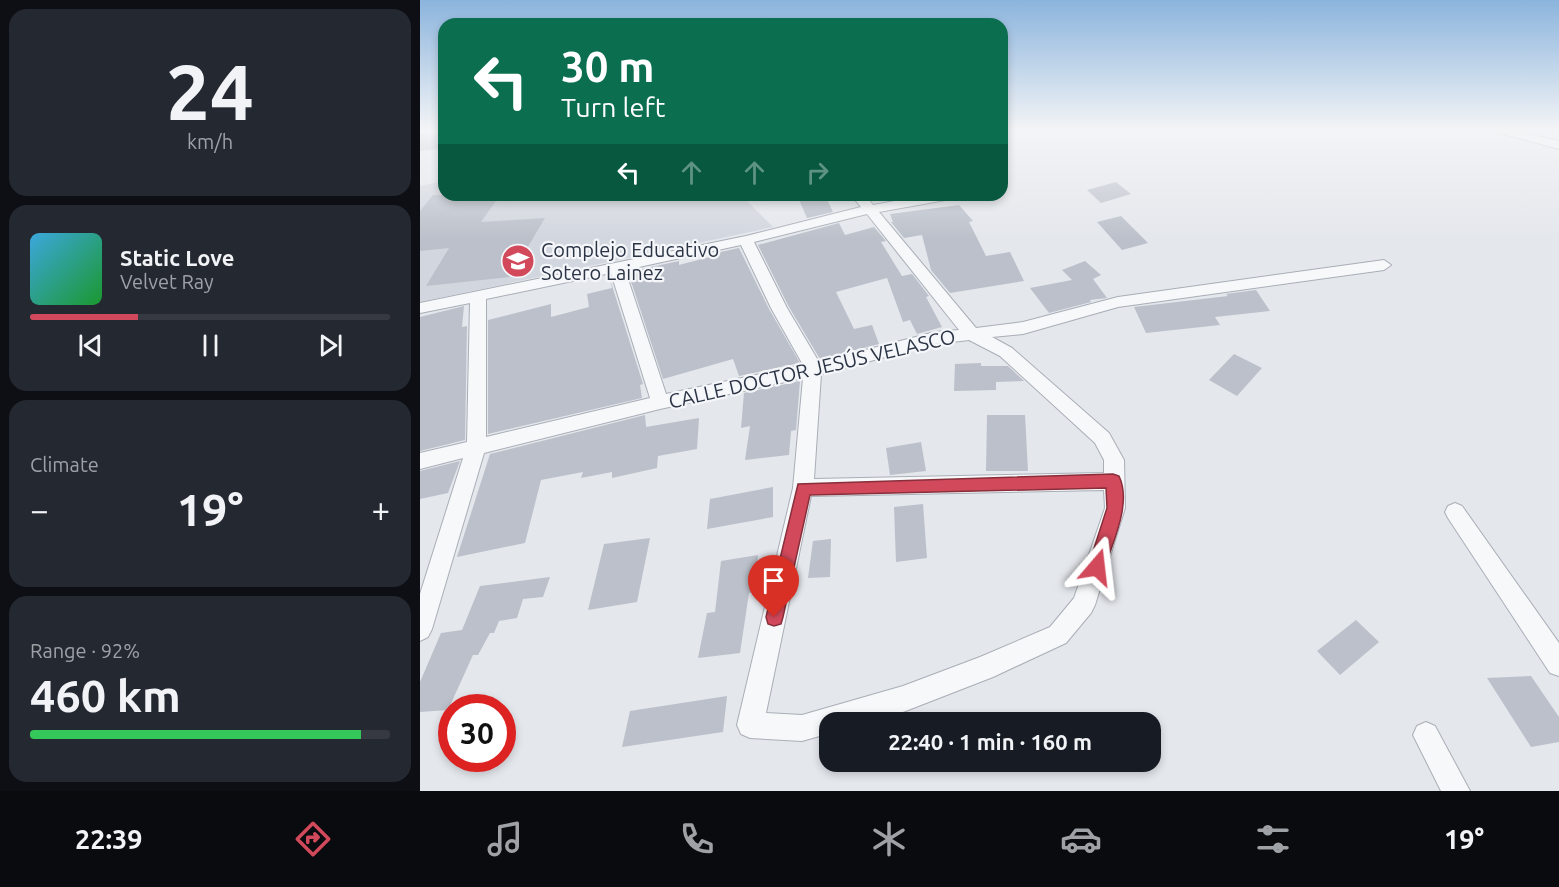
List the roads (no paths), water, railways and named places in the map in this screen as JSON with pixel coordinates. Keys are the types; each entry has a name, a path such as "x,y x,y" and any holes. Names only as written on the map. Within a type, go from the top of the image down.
{"street":[{"path":"746,240 779,308 813,367 803,488 750,725 802,728 892,702 984,668 1058,635 1083,605 1115,508 1114,460 1102,438 1034,380 1006,352 972,334 864,201"},
{"path":"420,308 746,240 871,209 917,201"},
{"name":"CALLE DOCTOR JESÚS VELASCO","path":"420,461 660,402 813,367 843,363 935,338 1023,328 1118,302 1384,265"},
{"path":"616,266 660,402"},
{"path":"420,629 476,448 478,296"},
{"path":"803,488 1113,481"},
{"path":"1455,513 1559,664"},
{"path":"1426,735 1456,791"}],"place":[{"name":"Complejo Educativo Sotero Lainez","path":"518,261"}]}
